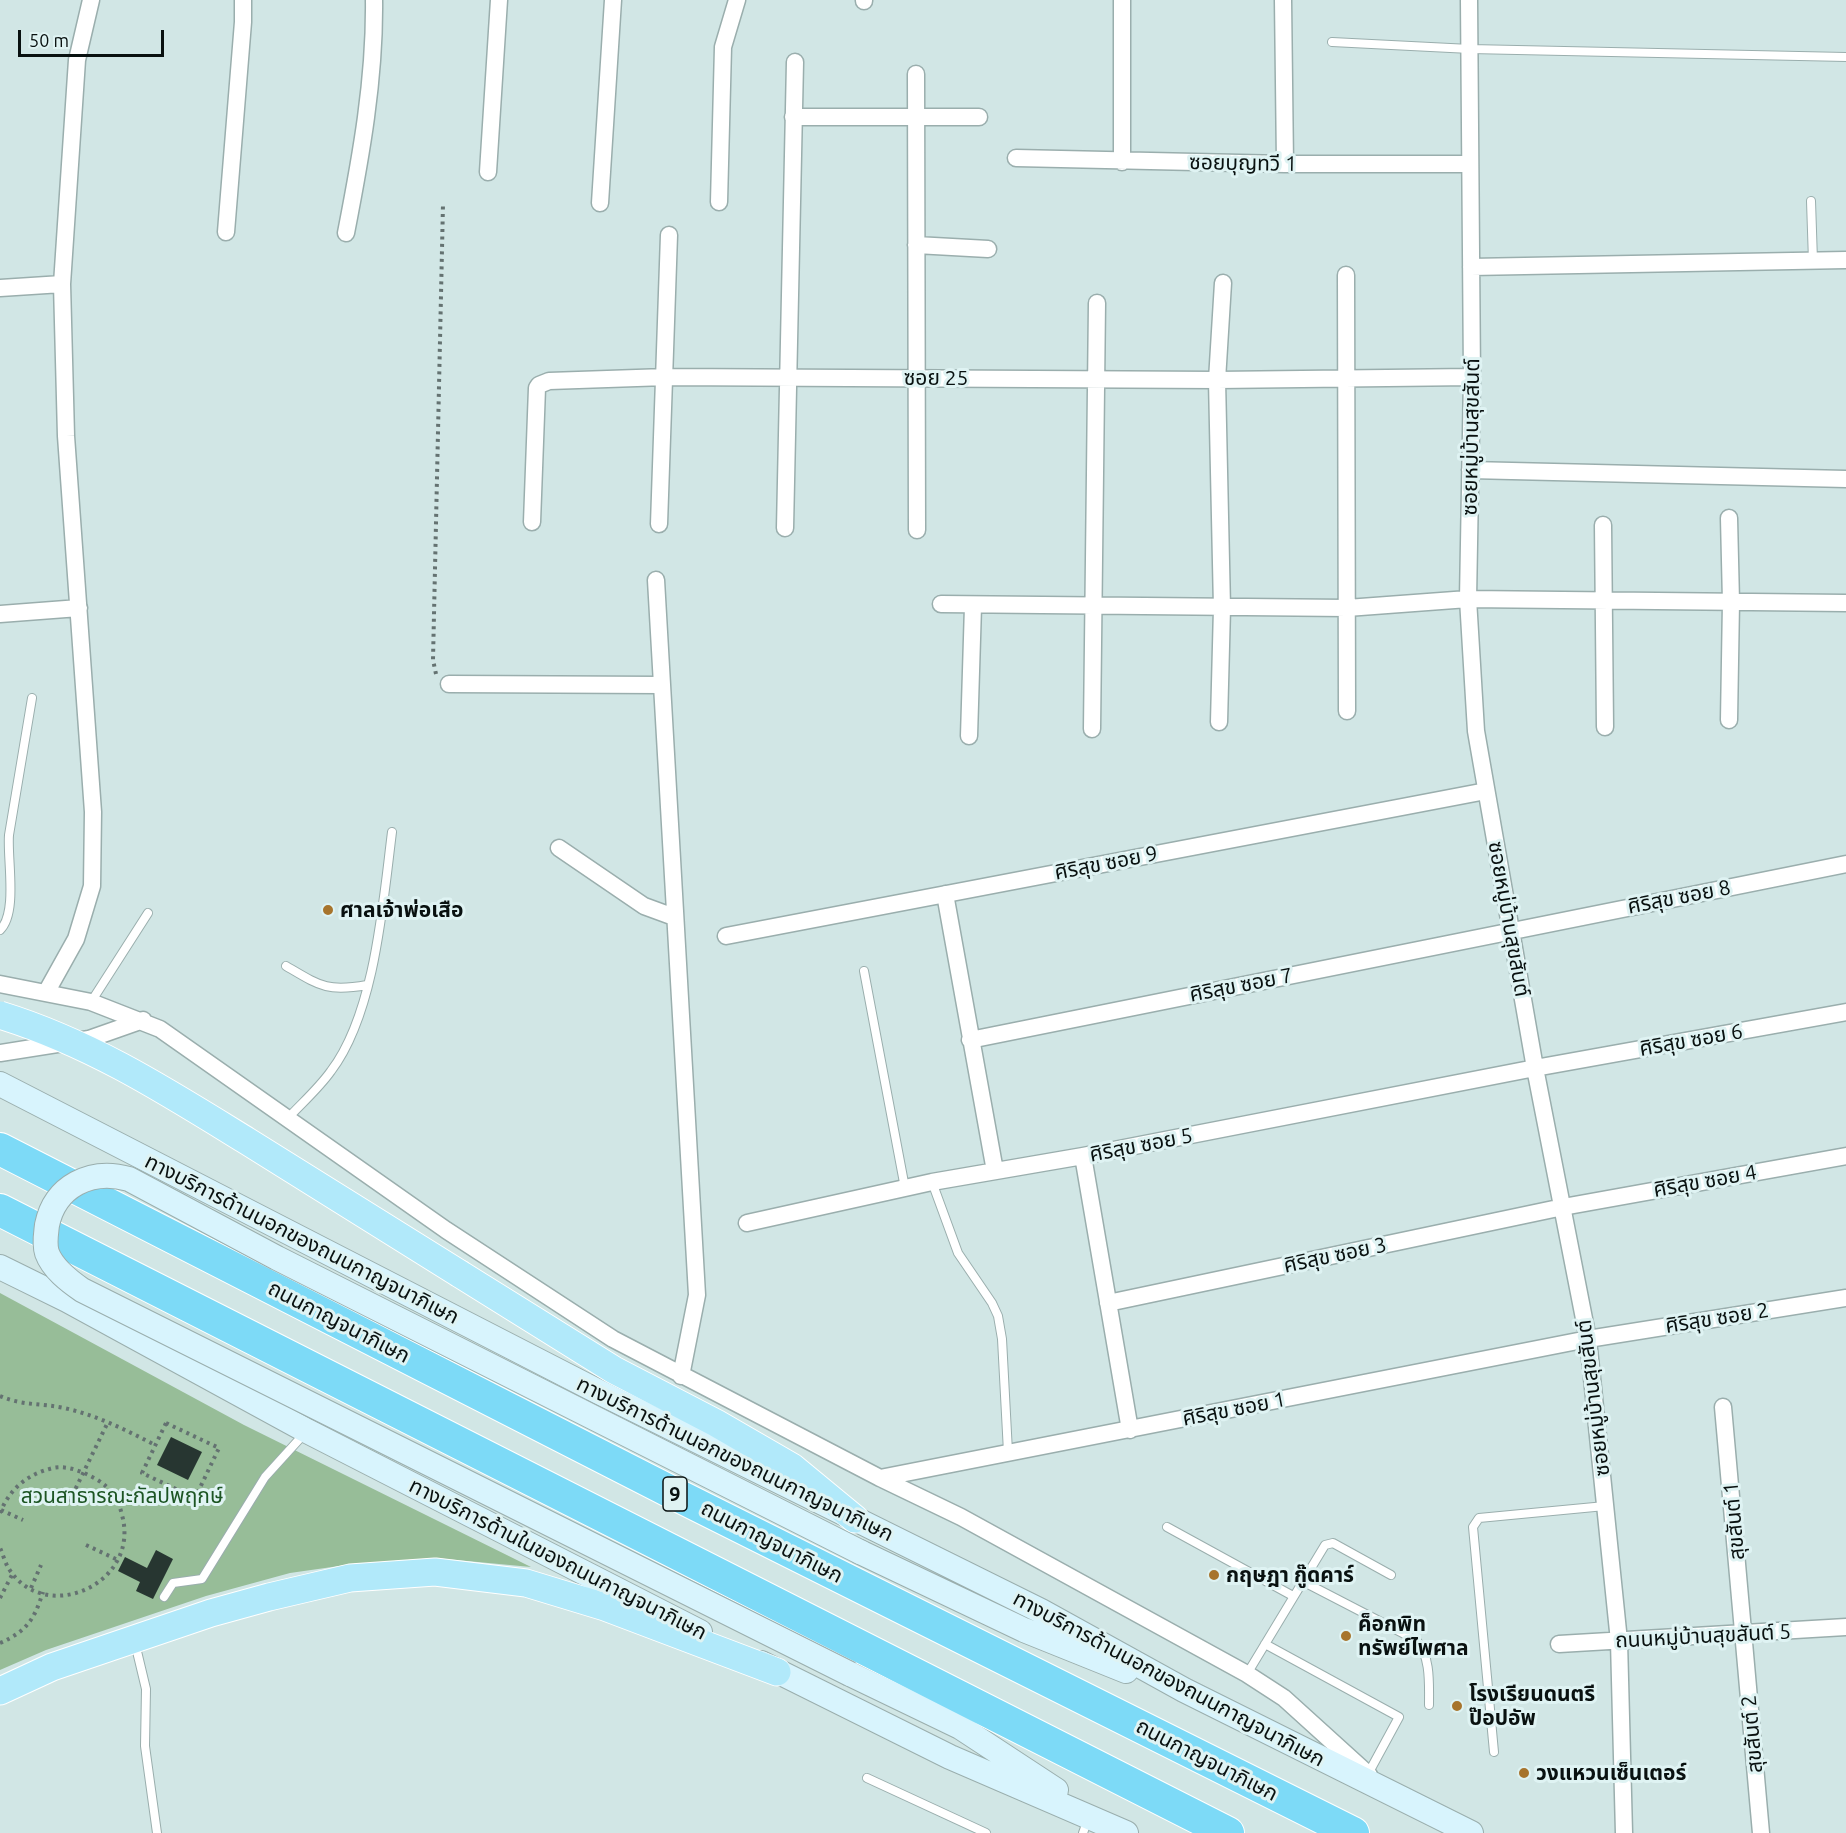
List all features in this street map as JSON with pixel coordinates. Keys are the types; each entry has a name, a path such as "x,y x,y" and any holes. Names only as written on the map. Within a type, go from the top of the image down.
{"highway":[{"name":"ถนนกาญจนาภิเษก","path":"0,1149 677,1495 1353,1833"},
{"name":"9","path":"0,1210 1228,1833"}],"main road":[{"path":"0,1015 35,1026 102,1054 160,1087 614,1370 716,1423 792,1467 855,1519"},
{"name":"ทางบริการด้านนอกของถนนกาญจนาภิเษก","path":"0,1084 346,1264 1041,1611 1184,1690 1471,1833"},
{"path":"1101,1826 960,1727 82,1290 59,1272 47,1253 45,1236 50,1214 67,1188 82,1179 106,1175 129,1179 277,1258 860,1552 1088,1657 1184,1690"},
{"name":"ทางบริการด้านในของถนนกาญจนาภิเษก","path":"0,1267 78,1306 307,1431 777,1672 950,1757 1101,1826"},
{"path":"0,1691 52,1667 211,1613 350,1578 435,1572 526,1583 605,1607 777,1672"}],"street":[{"path":"47,991 76,939 92,886 93,812 66,436 62,284 78,60 91,0"},
{"path":"226,232 243,0"},
{"path":"346,233 363,145 374,43 374,0"},
{"path":"488,172 499,0"},
{"path":"600,203 613,0"},
{"path":"719,202 723,47 737,0"},
{"path":"1122,0 1122,162"},
{"path":"1283,0 1285,164"},
{"name":"ซอยหมู่บ้านสุขสันต์","path":"1469,0 1472,377 1468,599 1476,731 1535,1068 1588,1339 1619,1641 1624,1833"},
{"path":"785,528 795,62"},
{"path":"916,74 917,530"},
{"path":"793,117 917,119 979,117"},
{"name":"ซอยบุญทวี 1","path":"1016,158 1122,162 1470,164"},
{"path":"659,524 666,377 669,235"},
{"path":"916,244 988,249"},
{"path":"1471,267 1846,260"},
{"path":"1346,275 1347,711"},
{"path":"1219,722 1222,608 1217,380 1223,283"},
{"path":"0,288 62,284"},
{"path":"1092,729 1097,303"},
{"name":"ซอย 25","path":"532,522 539,385 549,381 666,377 1217,380 1472,377"},
{"path":"1470,470 1846,479"},
{"path":"1729,518 1731,602 1729,720"},
{"path":"1603,525 1605,727"},
{"path":"656,580 697,1295 681,1376"},
{"path":"941,604 1347,608 1468,599 1846,603"},
{"path":"969,736 973,606"},
{"path":"0,614 79,608"},
{"path":"448,684 661,685"},
{"name":"ศิริสุข ซอย 9","path":"726,936 1485,791"},
{"path":"559,848 644,906 674,916"},
{"name":"ศิริสุข ซอย 8","path":"1512,931 1846,864"},
{"path":"945,894 995,1171"},
{"name":"ศิริสุข ซอย 7","path":"970,1040 1512,931"},
{"path":"0,984 47,991 91,1002 143,1020 167,1034 446,1230 614,1339 681,1376 961,1517 1247,1674 1284,1698 1395,1797"},
{"name":"ศิริสุข ซอย 6","path":"1535,1068 1846,1012"},
{"path":"0,1053 88,1039 143,1020"},
{"name":"ศิริสุข ซอย 5","path":"747,1222 932,1182 1083,1156 1535,1068"},
{"path":"1083,1156 1130,1430"},
{"name":"ศิริสุข ซอย 4","path":"1563,1207 1846,1156"},
{"name":"ศิริสุข ซอย 3","path":"1108,1303 1563,1207"},
{"name":"ศิริสุข ซอย 2","path":"1588,1339 1846,1298"},
{"name":"ศิริสุข ซอย 1","path":"880,1478 1588,1339"},
{"name":"สุขสันต์ 1","path":"1724,1407 1744,1634"},
{"name":"ถนนหมู่บ้านสุขสันต์ 5","path":"1560,1644 1846,1627"},
{"name":"สุขสันต์ 2","path":"1744,1634 1761,1833"}],"lane":[{"path":"1332,42 1470,49 1846,57"},
{"path":"1811,201 1813,261"},
{"path":"0,930 5,924 11,904 7,857 9,835 32,698"},
{"path":"288,1118 331,1071 343,1052 367,985 381,921 392,832"},
{"path":"91,1002 148,913"},
{"path":"286,966 319,985 333,989 367,985"},
{"path":"864,971 905,1188"},
{"path":"932,1182 958,1253 992,1303 998,1317 1002,1339 1008,1452"},
{"path":"164,1597 173,1583 202,1579 265,1477 307,1431"},
{"path":"1494,1752 1473,1527 1479,1518 1605,1506"},
{"path":"1167,1527 1293,1596"},
{"path":"1247,1674 1324,1545 1333,1543 1391,1575"},
{"path":"1302,1581 1416,1640 1422,1646 1428,1670 1429,1705"},
{"path":"134,1639 146,1689 145,1746 157,1833"},
{"path":"1265,1644 1399,1717 1368,1774"},
{"path":"867,1778 986,1833"}],"path":[{"path":"443,204 433,660 437,678 448,684"},
{"path":"0,1396 31,1406 63,1408 108,1422 155,1445"},
{"path":"69,1502 108,1422"},
{"path":"166,1422 219,1448 195,1498 142,1473 155,1445 166,1422"},
{"path":"0,1548 13,1574 31,1588 51,1595 82,1593 109,1575 124,1550 126,1528 118,1500 108,1486 83,1472 60,1467 36,1472 11,1490 0,1511 23,1520"},
{"path":"86,1545 118,1560"},
{"path":"31,1588 41,1566"},
{"path":"0,1598 13,1574"},
{"path":"0,1643 18,1635 30,1622 35,1616 43,1592"}],"green space":[{"name":"สวนสาธารณะกัลปพฤกษ์","path":"0,1293 244,1425 531,1567 435,1558 353,1564 290,1573 206,1596 46,1650 0,1670"}],"building":[{"path":"171,1437 202,1452 188,1480 157,1465"},
{"path":"156,1550 173,1559 153,1599 136,1591 140,1582 118,1571 125,1557 147,1568"}],"place":[{"name":"ศาลเจ้าพ่อเสือ","path":"328,910"},
{"name":"กฤษฎา กู๊ดคาร์","path":"1214,1575"},
{"name":"ค็อกพิท ทรัพย์ไพศาล","path":"1346,1636"},
{"name":"โรงเรียนดนตรี ป๊อปอัพ","path":"1457,1706"},
{"name":"วงแหวนเซ็นเตอร์","path":"1524,1773"}]}
